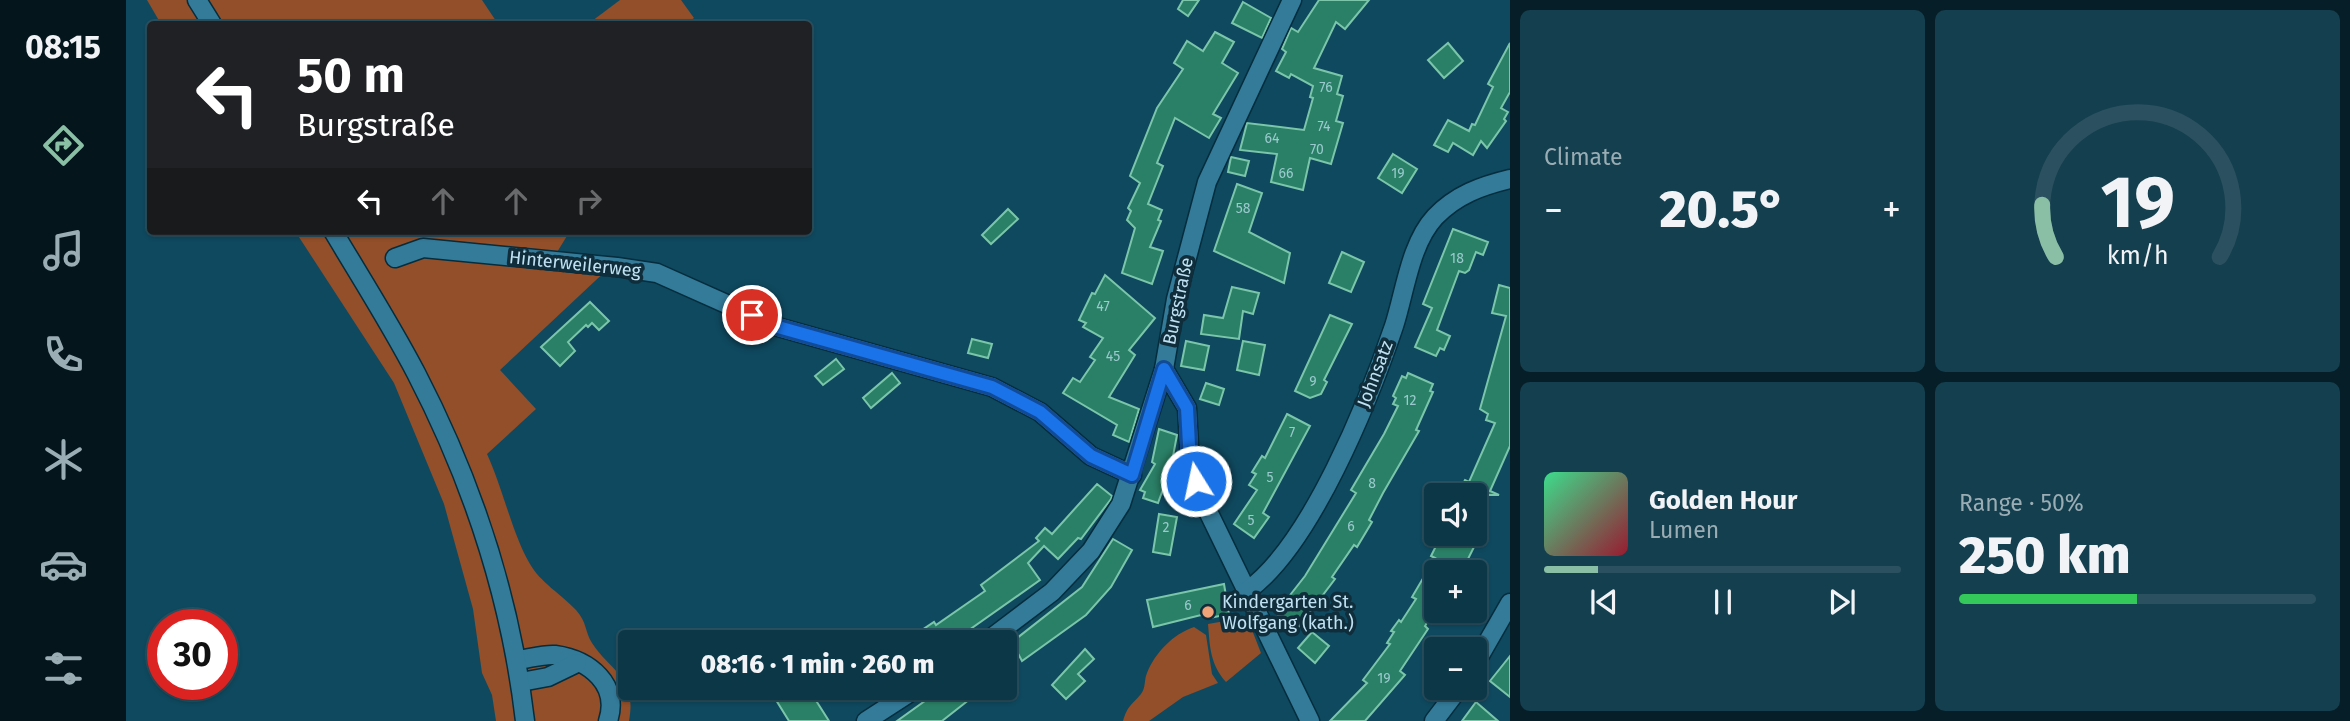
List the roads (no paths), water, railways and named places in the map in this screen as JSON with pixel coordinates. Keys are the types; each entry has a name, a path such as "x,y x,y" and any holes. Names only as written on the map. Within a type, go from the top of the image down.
{"street":[{"path":"197,0 210,21"},
{"name":"Burgstraße","path":"1002,630 1052,592 1091,551 1121,504 1164,369 1176,299 1207,182 1293,2"},
{"name":"Johnsatz","path":"1248,590 1267,576 1286,554 1350,440 1393,327 1418,248 1433,219 1458,196 1510,179"},
{"path":"336,235 416,372 448,441 486,540 517,660 525,721"},
{"name":"Hinterweilerweg","path":"395,258 423,248 617,267 657,274 778,327 992,387 1040,412 1091,456 1132,475"},
{"path":"1164,369 1187,408 1190,463 1202,499 1310,721"},
{"path":"1487,643 1510,603"},
{"path":"517,660 555,655 590,667 601,676 612,698 608,721"},
{"path":"521,682 548,677 576,663"},
{"path":"866,721 898,700"},
{"path":"1434,721 1450,700"}],"place":[{"name":"Kindergarten St. Wolfgang (kath.)","path":"1208,612"}]}
